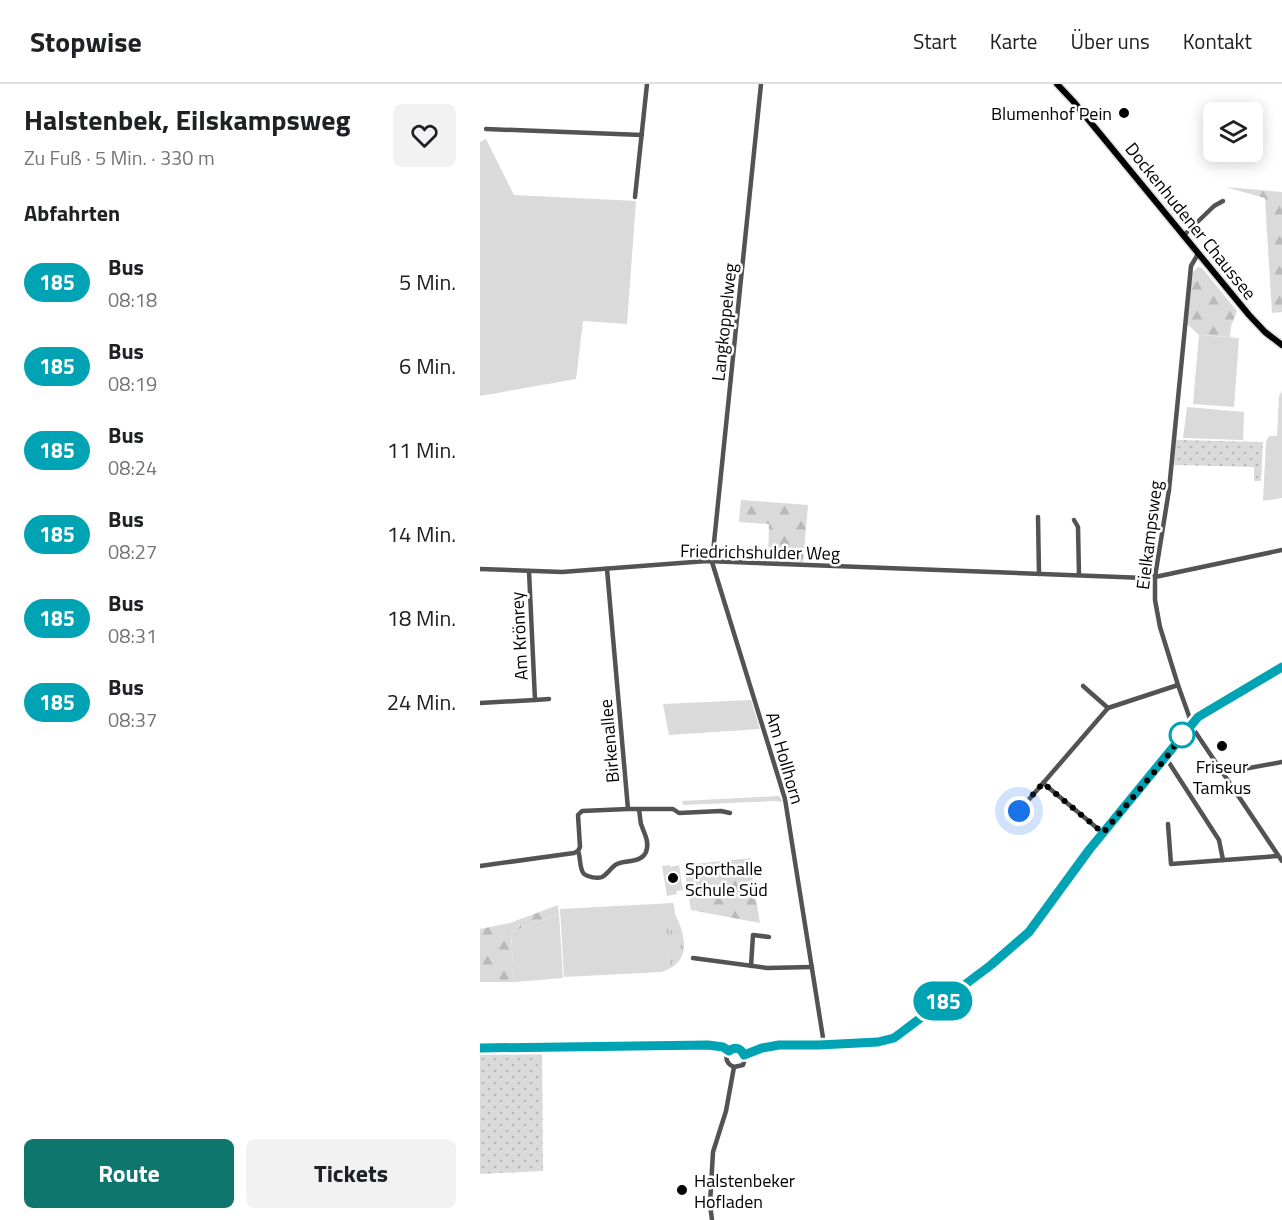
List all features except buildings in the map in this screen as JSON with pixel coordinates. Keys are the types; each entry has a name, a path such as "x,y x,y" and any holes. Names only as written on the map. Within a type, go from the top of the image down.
{"main road":[{"name":"Dockenhudener Chaussee","path":"1057,84 1257,324 1282,345"}],"street":[{"path":"635,197 648,84"},
{"name":"Langkoppelweg","path":"712,562 761,84"},
{"path":"486,129 642,135"},
{"path":"1183,236 1214,206 1223,201"},
{"name":"Eielkampsweg","path":"1198,254 1191,266 1169,490 1155,577 1155,600 1160,627 1194,730 1282,861"},
{"path":"1038,517 1039,574"},
{"path":"1074,520 1078,527 1079,575"},
{"name":"Friedrichshulder Weg","path":"480,569 562,572 712,562 1145,578 1282,550"},
{"name":"Am Hollhorn","path":"712,562 785,799 824,1044"},
{"name":"Birkenallee","path":"607,568 628,809"},
{"name":"Am Krönrey","path":"529,571 535,700"},
{"path":"744,1055 774,1045 878,1042 890,1039 941,1003 991,965 1029,932 1103,833 1166,758 1191,723 1282,668"},
{"path":"1019,811 1108,708 1178,685"},
{"path":"1083,686 1108,708"},
{"name":"Am Krönrey","path":"480,704 549,699"},
{"path":"1166,758 1219,840 1223,860"},
{"path":"1222,773 1282,762"},
{"path":"1043,783 1103,833"},
{"path":"639,810 640,821 647,839 646,851 639,859 616,865 602,877 594,878 584,873 579,851 578,815 582,812 628,809 673,809 679,813 721,811 730,813"},
{"path":"1167,824 1171,864 1278,856"},
{"path":"480,867 579,851"},
{"path":"751,966 753,935 769,937"},
{"path":"693,958 782,969 812,967"},
{"path":"480,1048 708,1045 723,1047 729,1051"},
{"path":"738,1048 744,1055 743,1065 734,1067 726,1060 731,1049 738,1048"},
{"path":"712,1220 710,1204 713,1152 726,1111 734,1067"}],"green space":[{"path":"486,139 514,195 636,201 627,324 583,321 576,379 480,396 480,142"},
{"path":"1225,187 1282,192 1282,312 1272,313 1265,198"},
{"path":"1198,267 1202,268 1237,311 1231,326 1230,337 1199,335 1187,324 1192,273"},
{"path":"1199,335 1239,338 1234,407 1193,404"},
{"path":"1282,391 1282,498 1263,501 1266,441 1269,436 1277,436 1279,396"},
{"path":"1187,407 1244,412 1243,440 1183,438"},
{"path":"1176,440 1263,442 1261,481 1254,481 1254,467 1174,465"},
{"path":"741,500 808,505 803,562 768,562 769,524 739,522"},
{"path":"751,700 760,729 669,735 663,704"},
{"path":"779,796 783,802 683,805 682,801"},
{"path":"750,858 751,869 736,876 712,870 691,878 696,911 691,910 684,865"},
{"name":"Sporthalle Schule Süd","path":"670,865 670,867 679,865 683,890 667,896 662,866"},
{"path":"751,869 760,923 696,911 691,878 712,870 736,876"},
{"path":"673,903 675,914 667,914 669,969 661,972 564,977 560,909"},
{"path":"558,905 559,914 511,932 514,982 480,982 480,929 510,923"},
{"path":"559,914 563,978 514,982 511,932"},
{"path":"666,914 675,914 684,944 681,958 669,969"},
{"path":"480,1052 542,1052 543,1171 480,1174"}],"bus line":[{"name":"185","path":"480,1048 708,1045 723,1047 729,1051 738,1048 744,1055 779,1045 878,1042 894,1038 991,965 1029,932 1089,850 1166,758 1191,723 1282,667"}],"place":[{"name":"Blumenhof Pein","path":"1124,113"},
{"name":"Friseur Tamkus","path":"1222,746"},
{"name":"Sporthalle Schule Süd","path":"673,878"},
{"name":"Halstenbeker Hofladen","path":"682,1190"}],"route":[{"path":"1019,811 1043,783 1103,833 1166,758 1182,735"}]}
